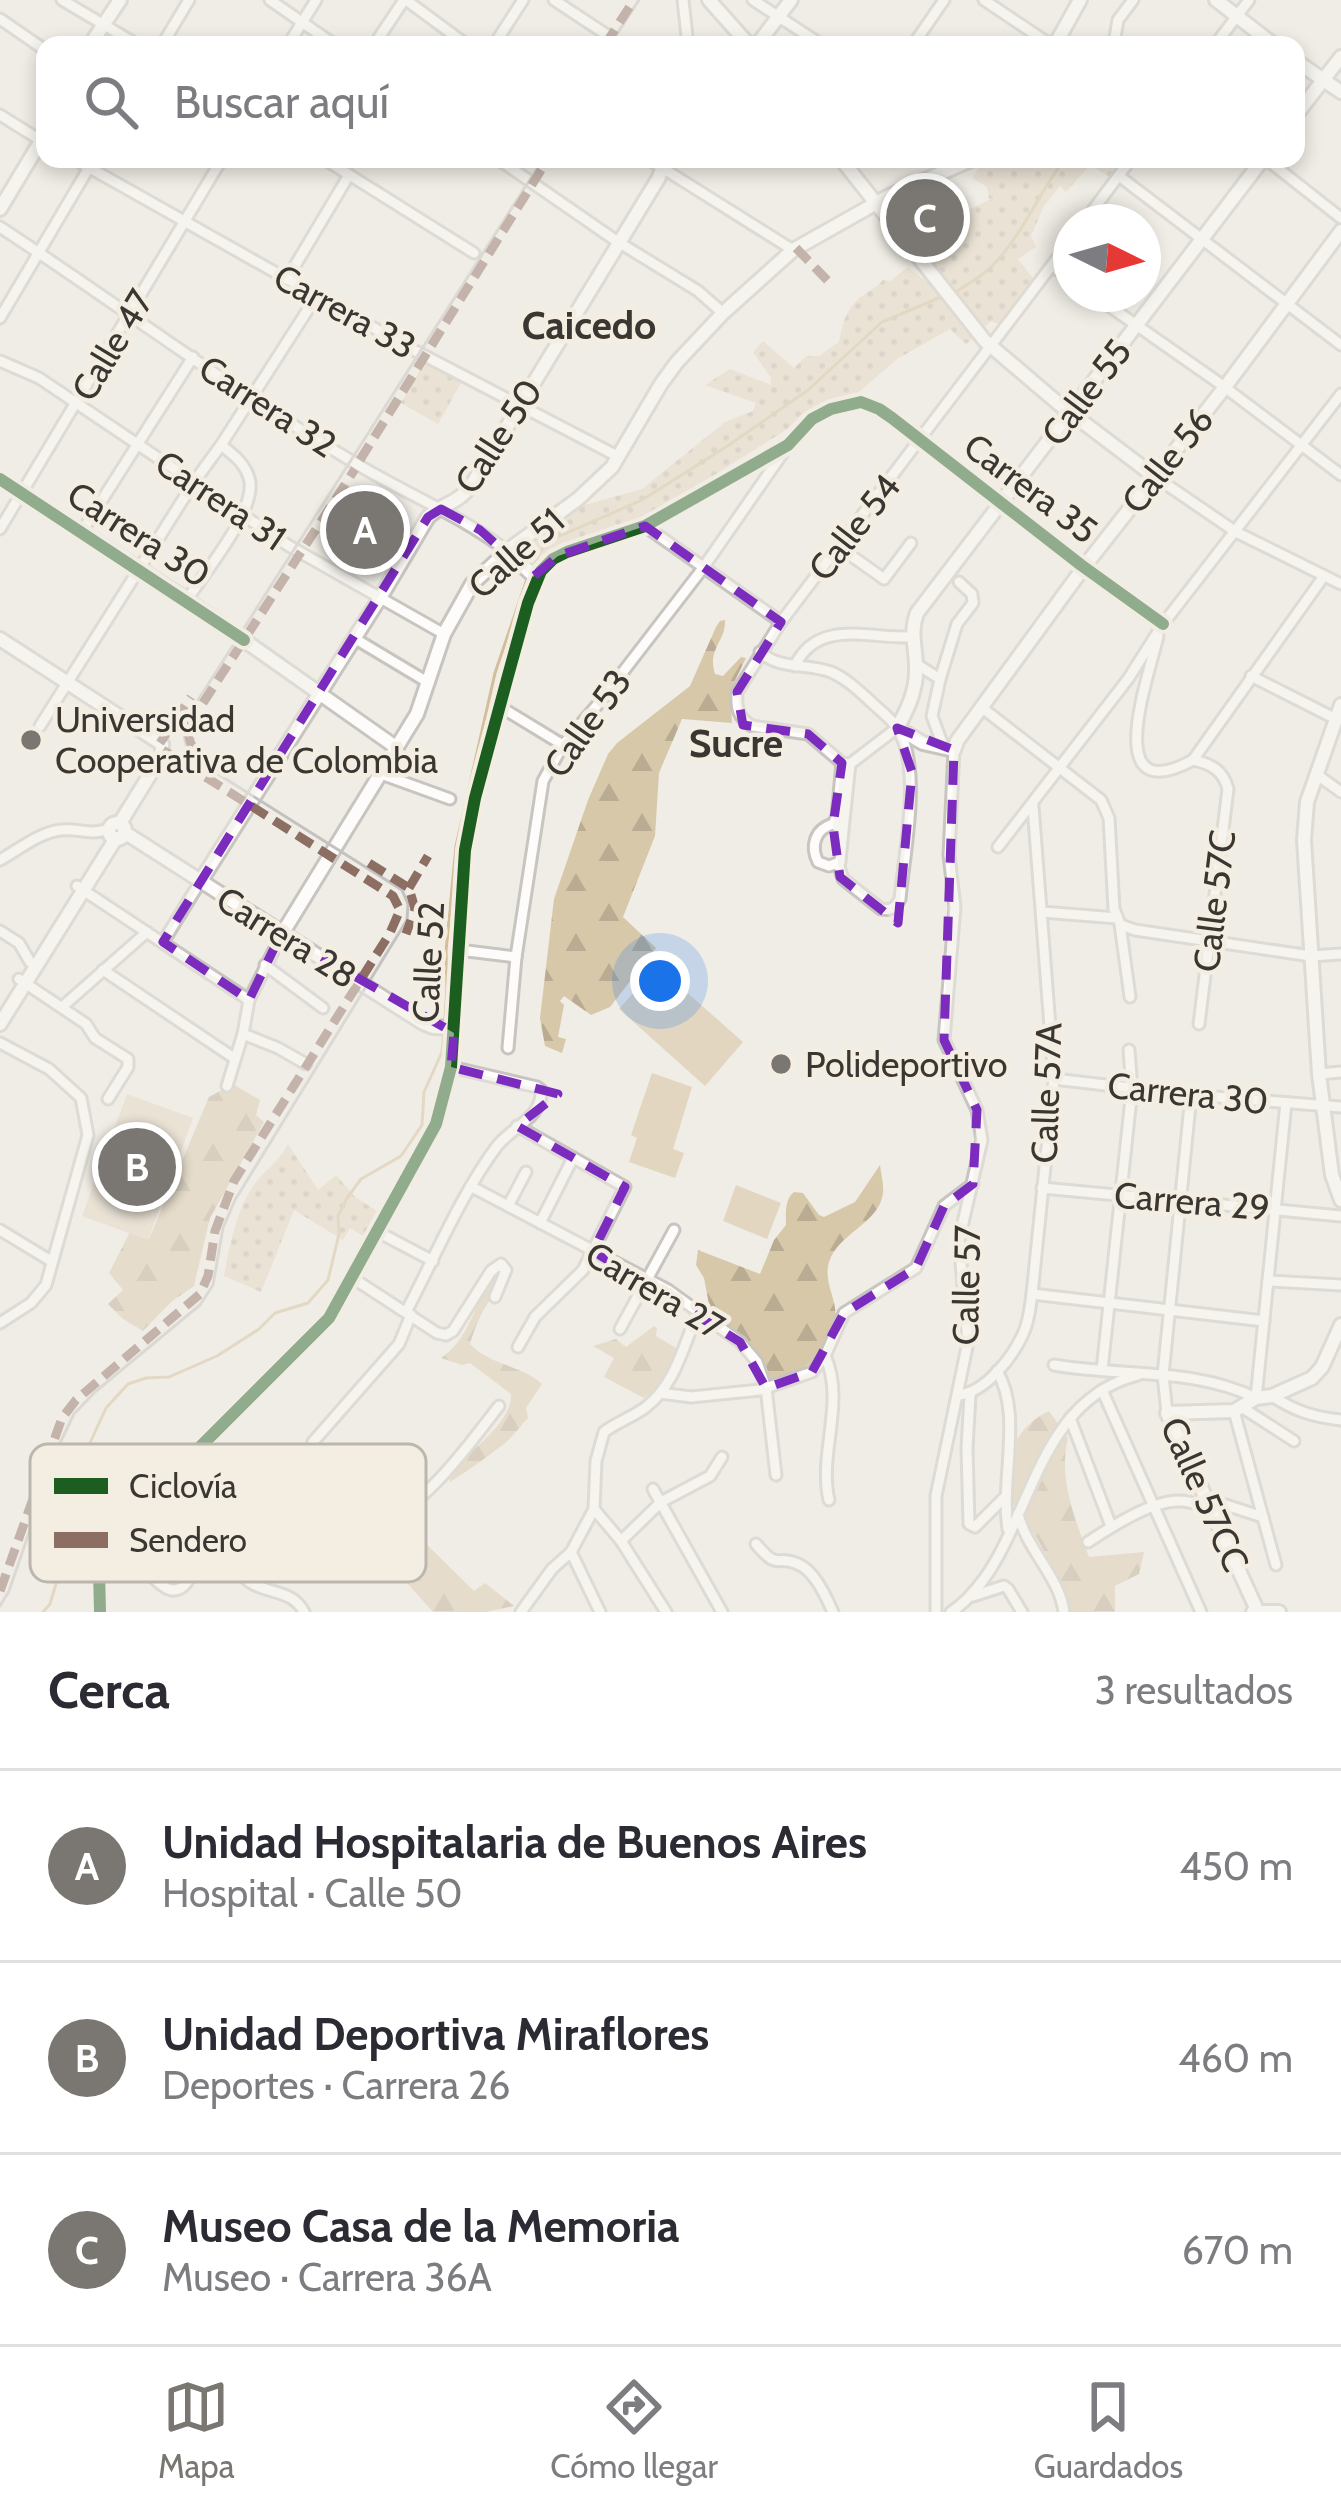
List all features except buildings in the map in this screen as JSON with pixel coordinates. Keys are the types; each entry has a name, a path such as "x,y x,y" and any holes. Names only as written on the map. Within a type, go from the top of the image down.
{"street":[{"path":"62,0 123,36"},
{"path":"96,36 119,0"},
{"path":"167,36 189,0"},
{"path":"270,0 323,36"},
{"path":"293,36 316,0"},
{"path":"380,36 405,0 455,36"},
{"path":"500,36 523,0"},
{"path":"554,0 608,36"},
{"path":"683,0 687,36"},
{"path":"709,0 744,36"},
{"path":"754,0 808,36"},
{"path":"761,36 791,0"},
{"path":"920,36 944,0"},
{"path":"984,0 1039,36"},
{"path":"1058,36 1080,0"},
{"path":"1116,36 1118,20 1133,0"},
{"path":"1216,0 1263,36"},
{"path":"1222,36 1250,0"},
{"path":"0,19 36,44"},
{"path":"1305,103 1341,57"},
{"path":"1305,67 1341,92"},
{"path":"0,115 36,135"},
{"path":"0,209 36,152"},
{"path":"0,318 89,168"},
{"name":"Carrera 33","path":"100,168 316,296 619,457"},
{"name":"Calle 47","path":"0,529 217,168"},
{"path":"338,168 474,253"},
{"path":"511,168 685,282 723,313"},
{"name":"Calle 50","path":"163,942 428,517 469,490 619,242 655,168"},
{"path":"667,168 793,250"},
{"path":"848,168 991,346 1154,476 1236,532 1341,584"},
{"name":"Calle 51","path":"226,1086 249,1000 266,964 418,714 444,634 472,584 612,467 661,384 723,313 793,250 876,203 953,168"},
{"path":"1098,204 1125,168"},
{"name":"Calle 55","path":"912,638 917,613 1257,168"},
{"path":"1276,168 1341,218"},
{"path":"287,279 349,175"},
{"path":"1119,176 1341,345"},
{"name":"Carrera 32","path":"0,227 357,465 480,530 535,577"},
{"name":"Calle 56","path":"949,749 1341,231"},
{"name":"Calle 54","path":"846,764 808,734 752,726 740,716 737,692 781,622 1052,266"},
{"path":"40,726 316,296"},
{"path":"1119,312 1341,475"},
{"path":"81,533 194,357"},
{"name":"Carrera 31","path":"0,361 38,378 289,546 444,634"},
{"path":"998,847 1341,394"},
{"name":"Carrera 35","path":"788,445 812,419 831,409 861,402 879,409 1161,627"},
{"path":"187,600 242,516 250,487 243,465 221,445"},
{"path":"535,577 558,556 645,526 788,445"},
{"name":"Calle 53","path":"508,1048 516,956 543,782 563,745 703,568 788,445"},
{"name":"Carrera 30","path":"0,479 187,600 397,748"},
{"path":"645,526 781,622"},
{"path":"520,563 527,536"},
{"path":"839,548 884,579 911,543"},
{"path":"1161,627 1136,723 1135,749 1152,771 1174,770 1193,760 1324,576"},
{"name":"Calle 52","path":"203,1444 329,1318 436,1124 452,1067 447,1027 459,950 465,850 535,577"},
{"name":"Calle 57","path":"958,582 972,594 973,603 956,624 932,716 949,749 949,855 956,907 944,1040 976,1110 982,1140 959,1240 968,1342 964,1395 969,1524 972,1527 1005,1497"},
{"path":"795,666 811,644 835,634 912,638 913,691 897,728 846,764 837,816 842,856 830,866 820,864 814,852 817,836 826,826 838,827"},
{"path":"354,638 428,683"},
{"path":"0,639 164,748 81,888 0,1010"},
{"path":"760,652 769,660 843,678 897,728 923,743 949,749"},
{"path":"915,663 940,679"},
{"path":"1251,676 1338,723 1307,802 1304,840 1319,1074 1332,1175 1341,1200"},
{"path":"500,706 563,745"},
{"path":"982,707 1106,807 1114,909 1130,997"},
{"path":"838,863 843,878 881,909 896,907 912,772 897,728"},
{"name":"Calle 57C","path":"1193,760 1211,765 1225,778 1227,802 1199,1024"},
{"path":"381,774 450,799"},
{"path":"1316,774 1341,792"},
{"name":"Calle 57A","path":"964,1395 997,1371 1022,1337 1032,1294 1054,1079 1033,806"},
{"path":"0,860 49,832 116,832"},
{"name":"Carrera 28","path":"116,832 423,1023 447,1027"},
{"path":"81,888 249,1000"},
{"path":"0,1024 30,962 81,888"},
{"path":"1042,912 1310,956 1341,954"},
{"path":"0,931 19,944 30,962"},
{"path":"62,1007 147,932"},
{"path":"459,950 516,956"},
{"path":"266,964 323,1008"},
{"path":"103,970 234,1058"},
{"path":"22,981 128,1059 108,1099"},
{"path":"243,1034 306,1064"},
{"path":"0,1043 49,1069 81,1097 88,1135 46,1285 31,1303 0,1323"},
{"path":"1102,1370 1132,1089 1129,1050"},
{"path":"312,1444 399,1343 433,1261 472,1186 499,1144 538,1110 542,1098 537,1087 452,1067"},
{"name":"Carrera 30","path":"1319,1074 1341,1072"},
{"name":"Carrera 30","path":"1054,1079 1341,1107"},
{"path":"1159,1374 1170,1310 1191,1095"},
{"path":"1256,1398 1286,1103"},
{"path":"518,1126 625,1187 576,1280 535,1317 518,1347"},
{"path":"540,1223 573,1158"},
{"path":"508,1206 526,1172"},
{"path":"660,1393 691,1397 766,1388 804,1377 825,1357 844,1313 916,1268 944,1206 973,1184"},
{"name":"Carrera 27","path":"472,1186 668,1290 740,1342 757,1362 766,1388 776,1475"},
{"name":"Carrera 29","path":"1042,1188 1341,1216"},
{"path":"0,1230 51,1262"},
{"path":"620,1329 674,1230"},
{"path":"376,1231 433,1261"},
{"path":"351,1277 446,1335 491,1271 501,1264 506,1270 495,1297"},
{"path":"1268,1281 1341,1286"},
{"path":"1032,1294 1264,1321"},
{"path":"521,1612 552,1569 571,1552 594,1509 596,1461 604,1432 650,1405 660,1393 679,1364 698,1313"},
{"path":"1167,1414 1238,1409 1312,1378 1341,1325"},
{"path":"825,1357 832,1387 825,1482 830,1500"},
{"path":"1054,1365 1159,1374 1233,1387 1256,1398"},
{"path":"997,1371 1010,1405 1005,1497 1009,1534"},
{"path":"960,1608 994,1564 1046,1453 1070,1418 1102,1390 1127,1377 1159,1374"},
{"name":"Calle 57CC","path":"1159,1374 1167,1414 1255,1611"},
{"path":"1102,1390 1201,1612"},
{"name":"Calle 57","path":"936,1612 936,1496 964,1395"},
{"path":"1271,1396 1312,1417 1341,1420"},
{"path":"426,1491 499,1406"},
{"path":"1238,1409 1294,1441"},
{"path":"1238,1409 1276,1565"},
{"path":"1070,1418 1112,1526"},
{"path":"622,1540 661,1502 710,1476 722,1457"},
{"path":"653,1489 722,1612"},
{"path":"1088,1542 1153,1507 1182,1501 1263,1517"},
{"path":"594,1509 622,1540 666,1612"},
{"path":"1018,1514 1026,1540 1060,1592 1064,1612"},
{"path":"756,1544 770,1559 796,1562 806,1569 832,1612"},
{"path":"571,1552 600,1612"},
{"path":"99,1582 100,1612"},
{"path":"158,1582 178,1589 187,1582"},
{"path":"251,1582 293,1598 304,1612"},
{"path":"960,1608 1004,1586 1022,1612"},
{"path":"1255,1611 1279,1612"}],"highlighted area":[{"path":"441,509 480,530 533,577 558,556 645,526 781,622 737,692 743,725 808,734 842,763 833,826 840,877 898,923 912,772 897,728 954,750 944,1040 977,1110 973,1184 944,1206 916,1268 844,1313 812,1372 766,1388 740,1342 593,1251 625,1187 517,1126 558,1094 451,1067 454,1033 281,934 249,1000 163,942 428,517"}],"shaded area":[{"path":"979,168 1087,168 1066,192 1060,186 1044,206 1031,236 1036,247 1018,259 1033,278 1012,330 991,321 966,344 950,329 897,359 859,392 830,399 801,415 786,430 654,513 529,556 530,538 577,507 642,489 725,422 753,411 756,403 705,385 730,369 771,385 753,352 763,341 794,368 806,356 819,356 839,342 850,309 883,280 890,281 908,267 923,279 944,245 937,224 996,197 989,199 987,187 972,178"},
{"path":"425,361 462,381 438,424 401,403"},
{"path":"657,966 743,1042 705,1086 619,1009"},
{"path":"652,1073 692,1087 673,1149 684,1153 675,1178 629,1162 637,1138 631,1135"},
{"path":"127,1094 193,1118 148,1240 82,1216"},
{"path":"288,1144 318,1190 336,1175 355,1197 377,1211 365,1237 350,1228 343,1240 294,1210 261,1292 224,1276 247,1196"},
{"path":"736,1185 781,1203 767,1239 723,1221"}],"green space":[{"path":"725,620 713,658 715,674 723,676 741,657 746,658 730,691 732,723 682,719 659,773 655,836 623,917 656,948 610,1007 591,1015 564,996 558,1037 566,1039 562,1053 545,1046 540,1018 554,899 588,800 617,743 690,686 716,627"},
{"path":"233,1084 260,1100 256,1115 264,1122 210,1218 194,1286 143,1331 108,1304 123,1290 109,1273 130,1232 149,1239 209,1097"},
{"path":"880,1165 880,1203 836,1249 828,1265 836,1313 827,1338 804,1367 770,1378 749,1349 711,1315 704,1278 696,1265 698,1250 760,1274 786,1225 787,1203 794,1192 803,1193 824,1217 855,1202"},
{"path":"492,1281 496,1294 483,1310 470,1344 542,1384 526,1408 528,1418 511,1437 450,1482 449,1471 488,1436 510,1404 511,1394 470,1363 441,1358 463,1334"},
{"path":"654,1326 656,1336 678,1354 656,1389 644,1398 604,1377 614,1358 593,1346 616,1339 626,1347"},
{"path":"1049,1411 1068,1438 1067,1484 1089,1557 1144,1552 1139,1574 1115,1586 1115,1612 1067,1612 1050,1563 1004,1491 1020,1434"},
{"path":"426,1544 474,1591 485,1583 514,1606 486,1612 433,1612 406,1582 426,1582"}],"waterway":[{"path":"956,292 987,271 1005,251 1059,168"},
{"path":"531,570 546,542 642,500 808,390 882,322 941,297"},
{"path":"445,1021 456,846 495,673 527,579"},
{"path":"90,1444 106,1408 128,1384 169,1377 217,1356 275,1313 308,1303 328,1280 339,1234 338,1216 347,1198 361,1179 401,1156 422,1125 424,1092 442,1052 444,1030"},
{"path":"43,1612 57,1582"}],"tram line":[{"path":"616,36 639,0"},
{"path":"59,1444 74,1414 95,1392 200,1305 213,1285 223,1228 235,1200 407,920 408,904 402,890 199,762 187,748 186,719 537,168"},
{"path":"0,1606 30,1530"}],"marked path":[{"path":"611,36 634,0"},
{"path":"360,460 542,168"},
{"path":"796,248 831,284"},
{"path":"217,768 191,744 190,723 355,469"},
{"path":"160,743 191,697"},
{"path":"53,1444 62,1418 76,1400 200,1294 208,1276 215,1231 234,1181 400,910 393,896 163,750"},
{"path":"409,888 428,856"},
{"path":"369,863 409,888 415,909 406,934"},
{"path":"0,1591 30,1507"}],"cycle path":[{"path":"203,1444 329,1318 436,1124 451,1067 465,850 475,798 528,603 541,571 553,559 645,526 788,445 812,419 861,402 892,418 1163,624"},
{"path":"0,479 244,640"},
{"path":"99,1582 100,1612"}],"place":[{"name":"Museo Casa de la Memoria","path":"925,218"},
{"name":"Unidad Hospitalaria de Buenos Aires","path":"365,530"},
{"name":"Universidad Cooperativa de Colombia","path":"31,740"},
{"name":"Polideportivo","path":"781,1064"},
{"name":"Unidad Deportiva Miraflores","path":"137,1167"}],"district":[{"name":"Caicedo","path":"589,325"},
{"name":"Sucre","path":"736,743"}]}
